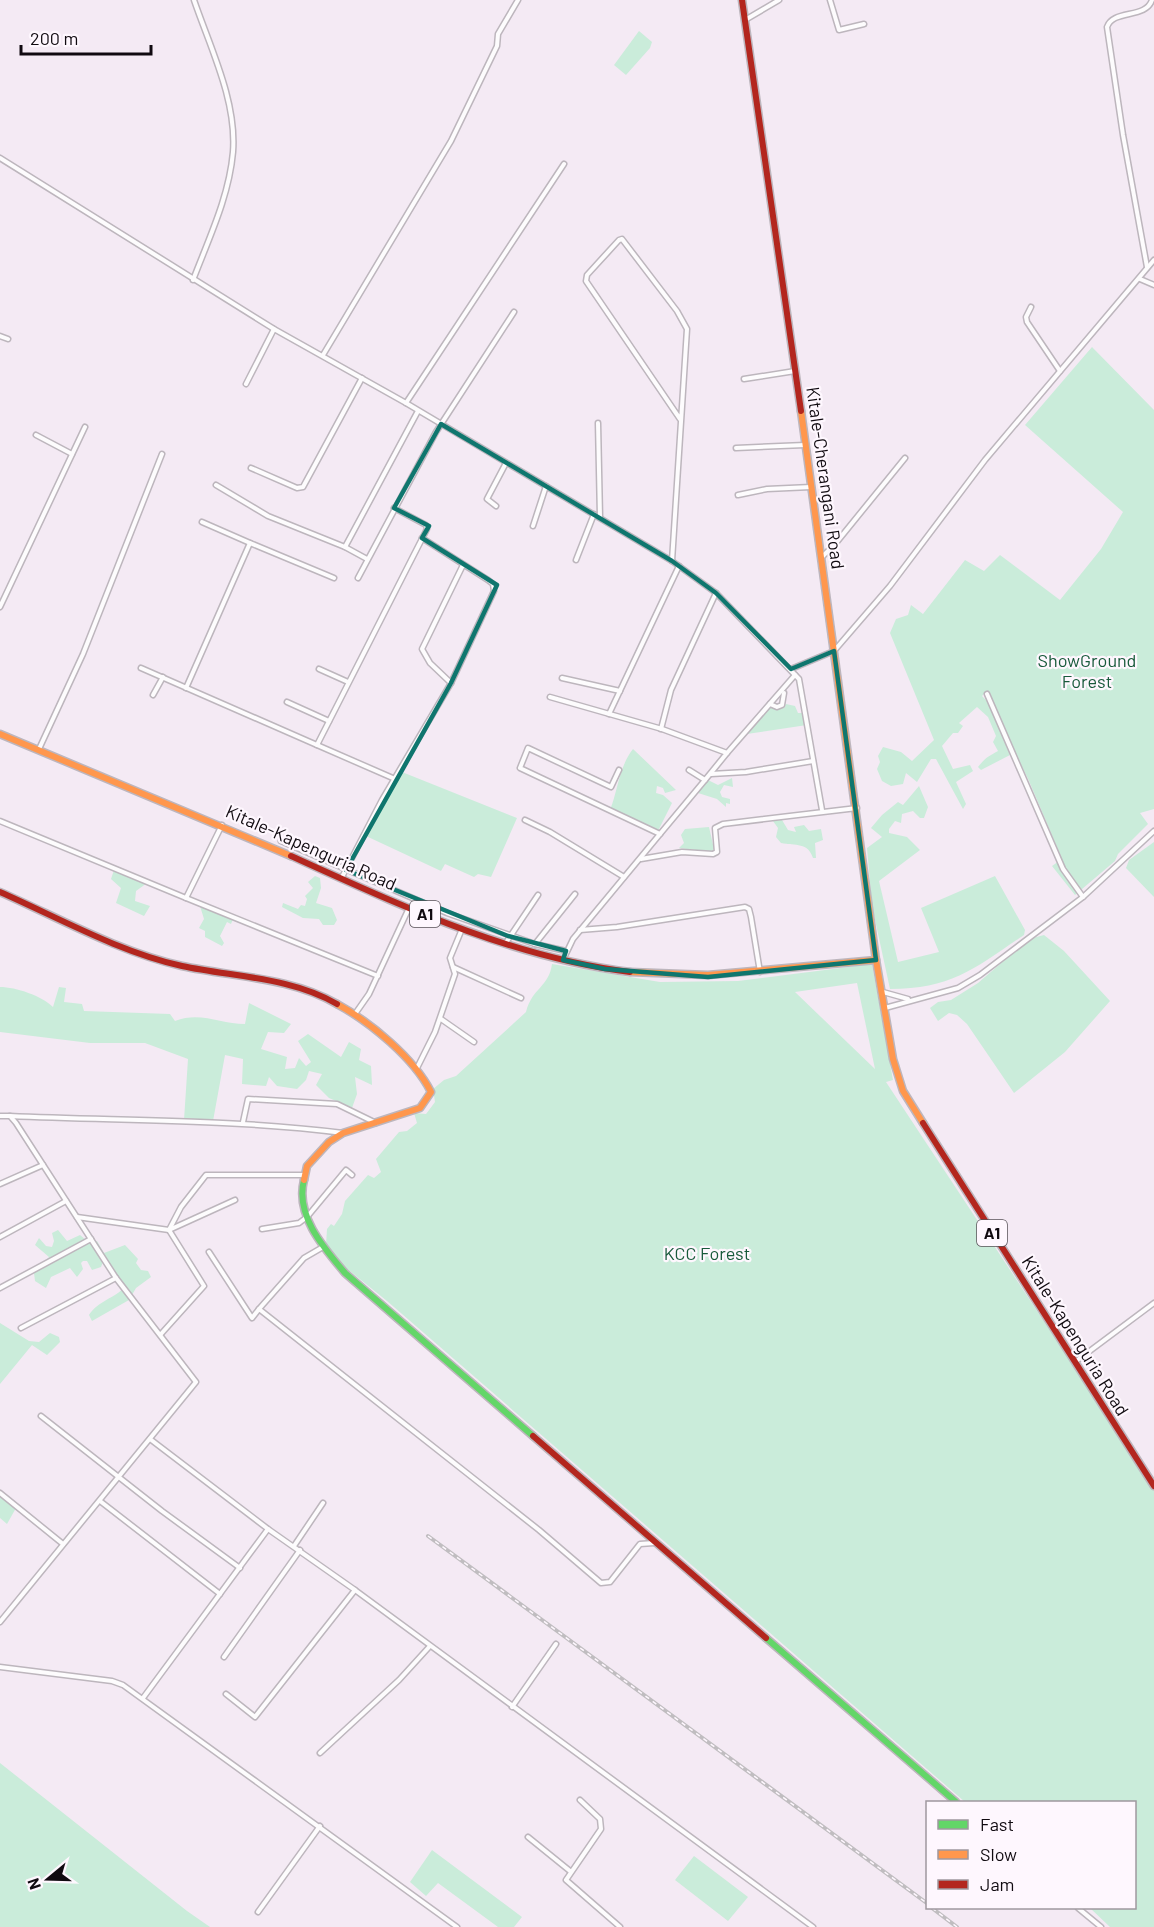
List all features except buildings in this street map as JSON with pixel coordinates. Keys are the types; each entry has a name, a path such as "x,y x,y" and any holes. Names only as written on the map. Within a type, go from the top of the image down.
{"main road":[{"name":"Kitale-Cherangani Road","path":"742,0 857,808 876,960"},
{"name":"Kitale-Kapenguria Road","path":"0,734 222,825 341,879 462,929 504,944 563,960 605,969 657,975 708,977 760,974 876,960 893,1059 903,1091 1154,1486"},
{"path":"0,892 140,954 183,966 234,973 322,995 355,1014 383,1037 430,1087 431,1092 425,1104 343,1133 320,1151 307,1166 300,1195 307,1217 323,1247 345,1273 954,1801"}],"street":[{"path":"193,280 222,205 231,164 233,138 228,103 194,0"},
{"path":"323,355 451,141 497,46 498,34 518,0"},
{"path":"745,20 779,0"},
{"path":"830,0 839,30 864,24"},
{"path":"1148,268 1123,135 1107,27 1109,21 1146,8 1152,0"},
{"path":"0,158 274,329 406,403 672,561 716,593 795,675 803,693 822,810"},
{"path":"406,403 564,164"},
{"path":"672,561 686,325 622,239 618,240 587,275 586,281 680,419"},
{"path":"791,669 834,651 890,586 985,460 1154,260"},
{"path":"1140,279 1154,285"},
{"path":"1031,308 1026,317 1027,322 1060,371"},
{"path":"358,578 441,424 514,312"},
{"path":"246,384 274,329"},
{"path":"0,336 8,339"},
{"path":"744,379 795,371"},
{"path":"251,468 297,488 303,487 362,378"},
{"path":"345,547 418,411"},
{"path":"598,423 600,518"},
{"path":"0,606 85,427"},
{"path":"36,435 72,453"},
{"path":"736,448 805,445"},
{"path":"39,749 82,654 162,454"},
{"path":"821,557 836,543 905,458"},
{"path":"496,506 488,502 487,497 506,463"},
{"path":"216,484 268,516 345,547 367,559"},
{"path":"532,526 546,486"},
{"path":"738,495 767,489 811,487"},
{"path":"317,745 428,529 426,525 394,508"},
{"path":"576,560 594,514"},
{"path":"202,522 334,578"},
{"path":"341,879 395,779 451,683 494,591 493,584 422,538"},
{"path":"186,688 250,543"},
{"path":"451,683 430,663 422,649 463,565"},
{"path":"609,714 679,566"},
{"path":"661,729 672,690 716,593"},
{"path":"141,668 395,779"},
{"path":"319,669 348,682"},
{"path":"563,960 566,951 580,930 795,675"},
{"path":"153,695 163,677"},
{"path":"562,678 620,691"},
{"path":"770,704 777,707 782,705 784,693"},
{"path":"987,694 1063,869 1083,897"},
{"path":"550,698 661,729 727,753"},
{"path":"288,702 329,721"},
{"path":"619,770 611,787 528,748 520,768 660,834"},
{"path":"711,774 813,761"},
{"path":"689,770 705,780"},
{"path":"640,859 682,852 713,854 717,852 715,829 719,825 822,810 857,808"},
{"path":"525,820 550,832 624,877"},
{"path":"0,821 378,975"},
{"path":"186,898 222,825"},
{"path":"885,1008 958,988 980,975 1083,897 1154,831"},
{"path":"281,841 508,936 566,951"},
{"path":"535,944 575,894"},
{"path":"504,944 538,895"},
{"path":"355,1014 362,1007 410,907"},
{"path":"580,930 617,927 745,907 749,909 751,917 760,974"},
{"path":"416,1071 441,1019 455,974 451,954 462,929"},
{"path":"452,967 521,998"},
{"path":"883,992 912,999"},
{"path":"441,1019 474,1042"},
{"path":"243,1122 248,1099 337,1104 376,1123"},
{"path":"0,1116 168,1123 243,1122 343,1133"},
{"path":"0,1622 196,1382 116,1278 10,1116"},
{"path":"0,1184 43,1164"},
{"path":"262,1229 299,1223 307,1217 346,1170 352,1175"},
{"path":"169,1230 181,1207 206,1175 304,1175"},
{"path":"77,1217 169,1230 236,1200"},
{"path":"0,1237 66,1201"},
{"path":"161,1334 204,1286 169,1230"},
{"path":"0,1288 91,1239"},
{"path":"209,1252 252,1317 304,1258 323,1247"},
{"path":"21,1328 116,1278"},
{"path":"1075,1362 1154,1303"},
{"path":"260,1309 601,1583 610,1582 639,1544 654,1543"},
{"path":"41,1416 240,1568"},
{"path":"150,1438 268,1529 355,1590 813,1927"},
{"path":"0,1493 63,1544"},
{"path":"100,1501 220,1594"},
{"path":"294,1546 322,1503"},
{"path":"143,1698 268,1529"},
{"path":"224,1657 300,1550"},
{"path":"226,1694 255,1717 355,1590"},
{"path":"512,1707 556,1644"},
{"path":"320,1753 399,1680 430,1646"},
{"path":"0,1667 112,1681 143,1698 457,1927"},
{"path":"580,1800 602,1823 601,1829 566,1877 568,1884 620,1927"},
{"path":"258,1912 320,1826"},
{"path":"528,1837 570,1871"},
{"path":"1079,1909 1101,1927"}],"highlighted area":[{"path":"441,424 672,561 716,593 791,669 834,651 876,960 708,977 605,969 563,960 566,951 508,936 346,870 451,683 497,585 422,538 429,526 394,508"}],"green space":[{"path":"639,31 652,42 650,48 626,75 614,65"},
{"name":"ShowGround Forest","path":"1092,347 1154,410 1154,809 1140,813 1148,824 1118,854 1115,861 1075,895 1052,866 1062,859 1029,781 986,692 982,696 988,702 1010,755 981,770 978,767 998,751 993,742 996,736 988,717 977,707 959,723 963,726 958,733 953,733 942,746 953,769 970,765 973,771 956,782 966,804 963,809 936,759 931,759 917,782 906,773 903,784 891,786 882,781 877,769 880,762 878,756 883,747 901,752 912,761 934,740 890,633 896,619 908,615 911,605 923,614 965,560 984,571 1000,555 1060,600 1101,549 1123,512 1025,425"},
{"path":"786,704 795,706 798,713 804,713 807,725 747,734 770,706 784,708"},
{"path":"633,749 676,790 665,793 663,788 657,786 656,793 663,795 672,803 658,831 610,810 622,771"},
{"path":"402,772 517,818 491,877 478,874 474,877 445,864 441,871 366,836"},
{"path":"732,778 733,787 724,785 720,792 722,797 730,799 730,804 726,803 726,807 717,799 698,793 708,780 718,785"},
{"path":"919,786 928,807 924,818 920,818 913,811 902,814 901,823 895,821 889,833 907,837 920,850 879,881 898,962 939,952 921,908 995,876 1025,930 1024,935 976,967 947,981 912,988 890,989 872,906 867,848 882,837 871,828 898,802 903,805"},
{"path":"782,820 788,830 796,832 794,827 804,825 809,831 821,829 823,840 815,843 816,858 813,858 805,847 781,843 776,837 778,828 773,821"},
{"path":"709,827 714,849 711,852 679,848 684,843 681,835 685,829"},
{"path":"1154,842 1154,897 1126,868 1129,860"},
{"path":"114,870 147,883 136,891 135,901 150,906 144,916 116,903 121,888 111,879"},
{"path":"315,876 320,878 321,888 316,903 332,908 337,920 334,925 323,925 319,919 303,918 282,907 283,903 298,909 301,905 305,906 307,899 305,896 313,888 308,882"},
{"path":"200,906 233,919 231,924 227,922 220,936 224,943 222,946 205,937 205,931 199,928 204,919"},
{"path":"1044,935 1064,951 1110,1001 1065,1052 1014,1093 967,1024 957,1015 949,1013 938,1021 930,1008 938,1002 951,1000 978,983 1029,939"},
{"name":"KCC Forest","path":"552,964 660,982 738,981 872,964 893,1080 886,1082 1154,1488 1154,1927 1110,1927 1091,1909 1136,1909 1136,1801 964,1801 346,1268 326,1245 327,1229 331,1224 334,1226 342,1214 345,1201 368,1175 374,1178 381,1172 376,1159 399,1132 407,1131 417,1123 414,1113 426,1114 435,1102 433,1089 444,1080 456,1076 526,1012 532,998 548,978","holes":["857,983 875,1069 795,992"]},
{"path":"0,987 28,993 53,1007 59,987 66,988 64,1002 82,1004 84,1011 170,1014 175,1021 193,1017 245,1024 249,1003 291,1024 284,1033 268,1032 261,1049 287,1057 285,1069 295,1068 299,1058 306,1066 311,1062 298,1041 308,1034 341,1057 349,1042 361,1049 359,1060 371,1066 372,1085 355,1077 357,1094 352,1108 329,1098 316,1085 322,1074 309,1071 306,1080 297,1089 277,1086 269,1077 266,1086 242,1084 243,1059 225,1055 213,1121 184,1120 188,1059 145,1043 90,1043 0,1032"},
{"path":"58,1230 67,1241 80,1235 92,1245 97,1241 104,1253 125,1245 138,1259 136,1263 141,1270 148,1271 151,1277 136,1288 129,1300 92,1321 89,1315 93,1310 126,1286 111,1274 103,1262 101,1267 92,1270 87,1261 81,1263 83,1269 77,1277 70,1268 51,1277 46,1288 35,1281 34,1273 49,1257 35,1245 39,1238 46,1246 52,1247 54,1241 52,1233"},
{"path":"0,1323 29,1341 39,1342 50,1333 59,1337 60,1342 47,1355 32,1345 0,1384"},
{"path":"0,1495 16,1508 7,1524 0,1518"},
{"path":"0,1763 187,1911 210,1927 0,1927"},
{"path":"432,1850 522,1917 514,1927 498,1927 438,1883 426,1896 410,1882"},
{"path":"694,1856 748,1897 728,1921 675,1880"}],"railway":[{"path":"428,1536 926,1903"},
{"path":"933,1909 957,1927"}],"traffic: fast":[{"path":"304,1180 302,1193 307,1218 320,1241 345,1273 533,1436"},
{"path":"766,1638 955,1801"}],"traffic: slow":[{"path":"801,411 876,960"},
{"path":"0,734 291,856"},
{"path":"630,972 708,975 876,960 893,1059 903,1091 923,1123"},
{"path":"304,1180 307,1166 329,1142 343,1133 420,1108 431,1092 414,1066 390,1042 337,1004"}],"traffic: jam":[{"path":"742,0 801,411"},
{"path":"291,856 373,893 498,942 585,965 630,972"},
{"path":"0,892 112,943 159,960 201,970 281,983 301,988 337,1004"},
{"path":"923,1123 1154,1486"},
{"path":"533,1436 766,1638"}]}
